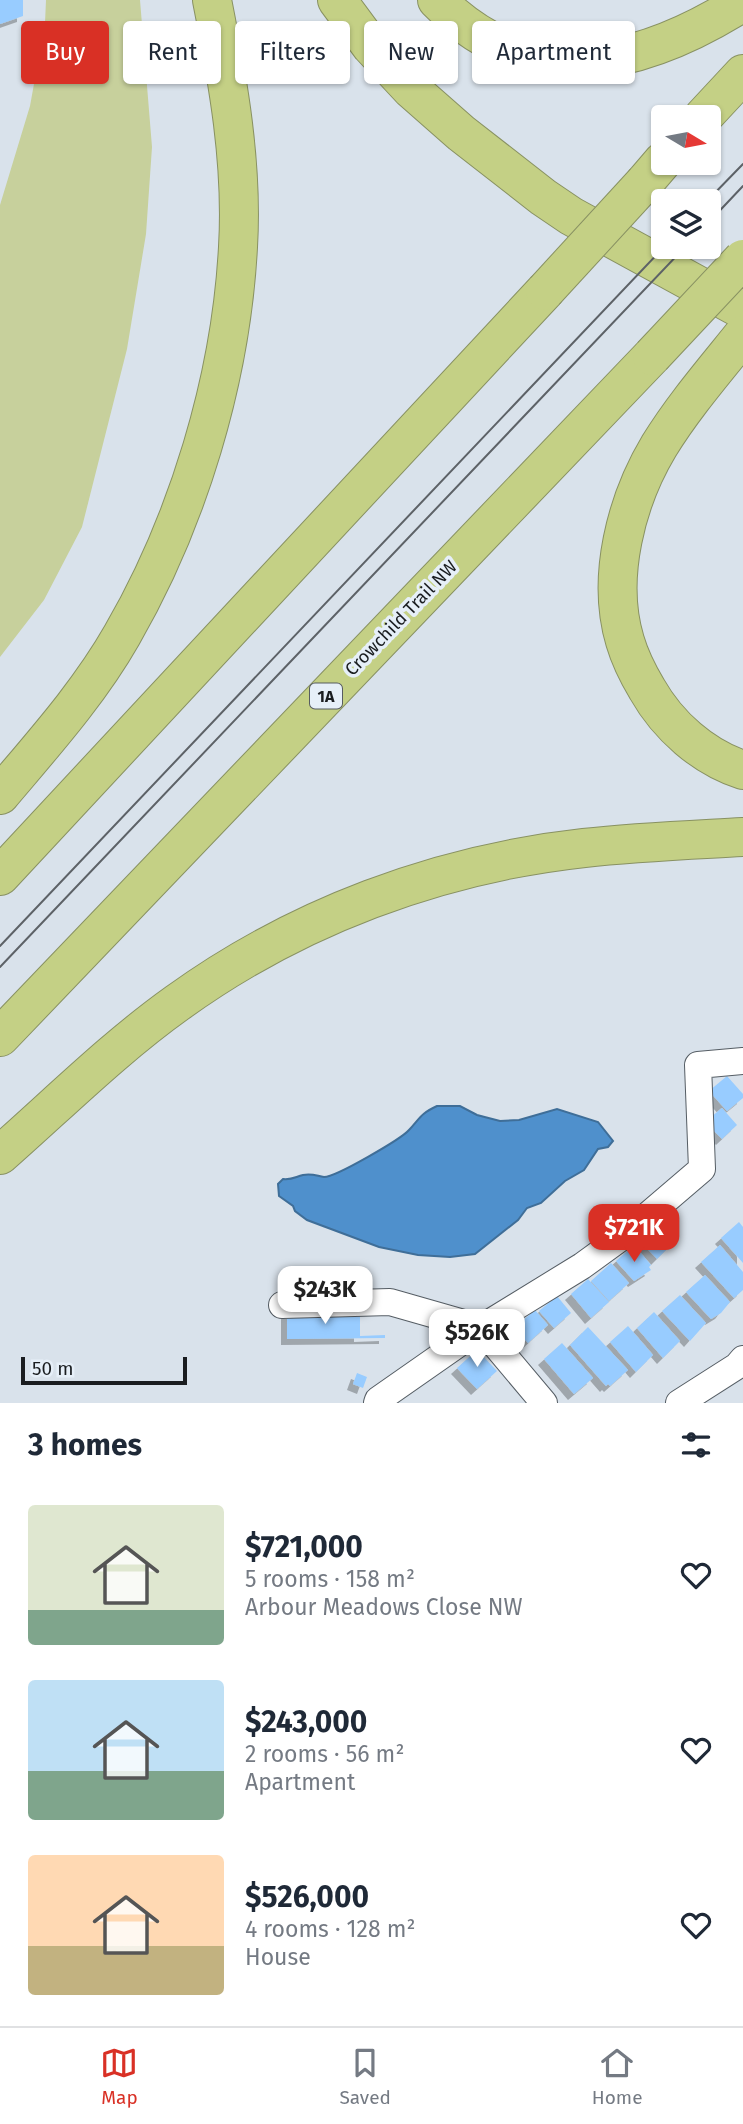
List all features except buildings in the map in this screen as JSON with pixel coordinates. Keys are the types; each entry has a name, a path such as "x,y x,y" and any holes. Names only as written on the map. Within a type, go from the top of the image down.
{"highway":[{"path":"0,795 78,702 122,636 153,575 178,516 207,433 227,340 238,247 237,179 228,78 212,0"},
{"path":"337,0 371,46 411,89 461,134 543,197 582,222 743,310"},
{"path":"438,0 458,21 482,37 536,57 561,61 624,57 663,44 743,2"},
{"path":"714,105 743,74"},
{"path":"0,876 651,175"},
{"name":"Crowchild Trail NW","path":"0,1037 743,259"},
{"path":"743,335 659,446 639,487 620,560 618,605 624,640 635,669 666,717 686,737 712,756 743,771"},
{"path":"0,1155 109,1058 177,1003 259,950 344,909 416,883 483,865 582,848 743,837"}],"street":[{"path":"377,1403 481,1328 582,1266 626,1234 702,1169 698,1065 743,1061"},
{"path":"282,1305 390,1302 481,1328 544,1403"},
{"path":"679,1403 737,1366 743,1359"}],"green space":[{"path":"46,0 140,0 142,21 123,21 123,84 147,84 152,147 146,234 127,349 82,527 44,600 0,657 0,205 30,106 34,84 109,84 109,21 45,21"}],"water":[{"path":"437,1106 460,1106 477,1115 500,1121 519,1120 557,1109 598,1122 613,1141 608,1147 598,1149 584,1170 565,1181 541,1203 527,1208 518,1220 475,1254 450,1257 418,1255 379,1247 307,1220 279,1196 278,1184 283,1179 309,1174 324,1177 341,1171 394,1141"}],"tram line":[{"path":"719,189 743,164"},
{"path":"721,209 743,186"},
{"path":"0,946 653,259"},
{"path":"0,967 674,259"}]}
